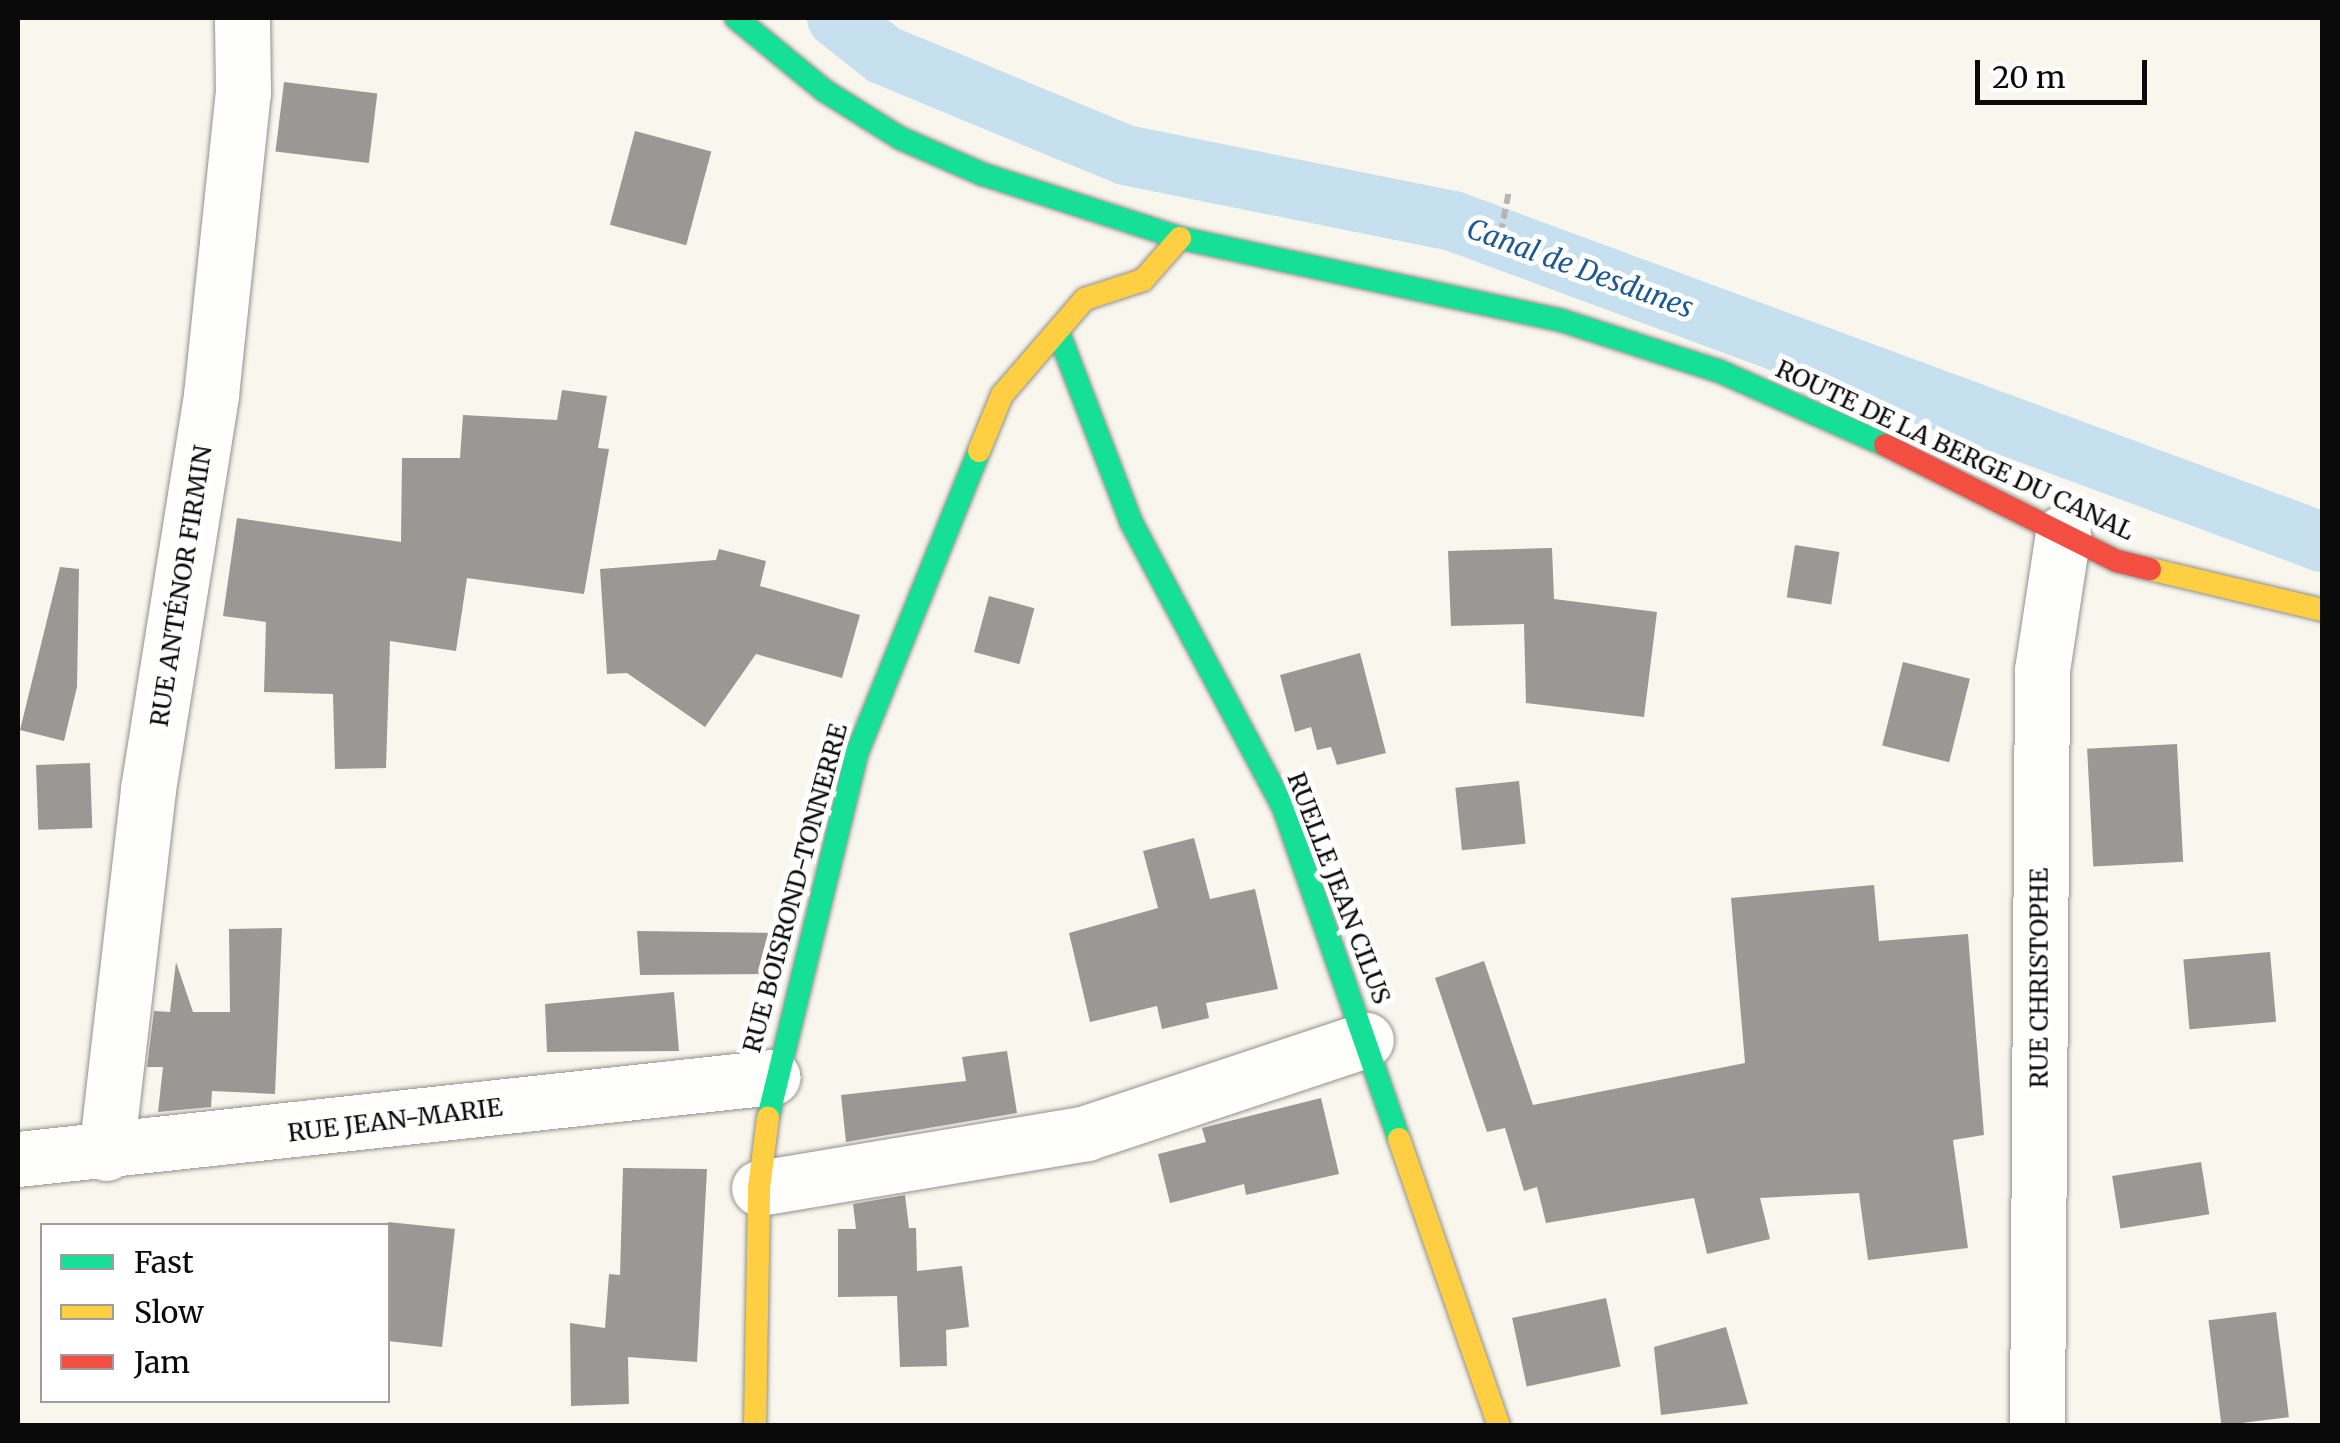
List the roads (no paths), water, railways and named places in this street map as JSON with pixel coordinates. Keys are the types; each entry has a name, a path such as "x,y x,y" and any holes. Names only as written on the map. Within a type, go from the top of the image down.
{"street":[{"name":"RUE ANTÉNOR FIRMIN","path":"106,1153 148,789 211,396 242,94 242,18"},
{"name":"ROUTE DE LA BERGE DU CANAL","path":"736,18 825,91 900,138 982,174 1180,238 1560,320 1719,372 1815,410 2117,560 2322,610"},
{"name":"RUE BOISROND-TONNERRE","path":"756,1426 759,1188 772,1076 857,753 982,436 1002,395 1060,334 1085,298 1143,280 1180,238"},
{"name":"RUELLE JEAN CILUS","path":"1060,334 1131,522 1284,808 1499,1426"},
{"name":"RUE CHRISTOPHE","path":"2037,1426 2042,670 2063,533"},
{"path":"759,1188 1086,1134 1366,1040"},
{"name":"RUE JEAN-MARIE","path":"18,1159 106,1153 772,1076"}],"waterway":[{"name":"Canal de Desdunes","path":"837,18 884,55 1125,155 1453,221 2322,542"}]}
